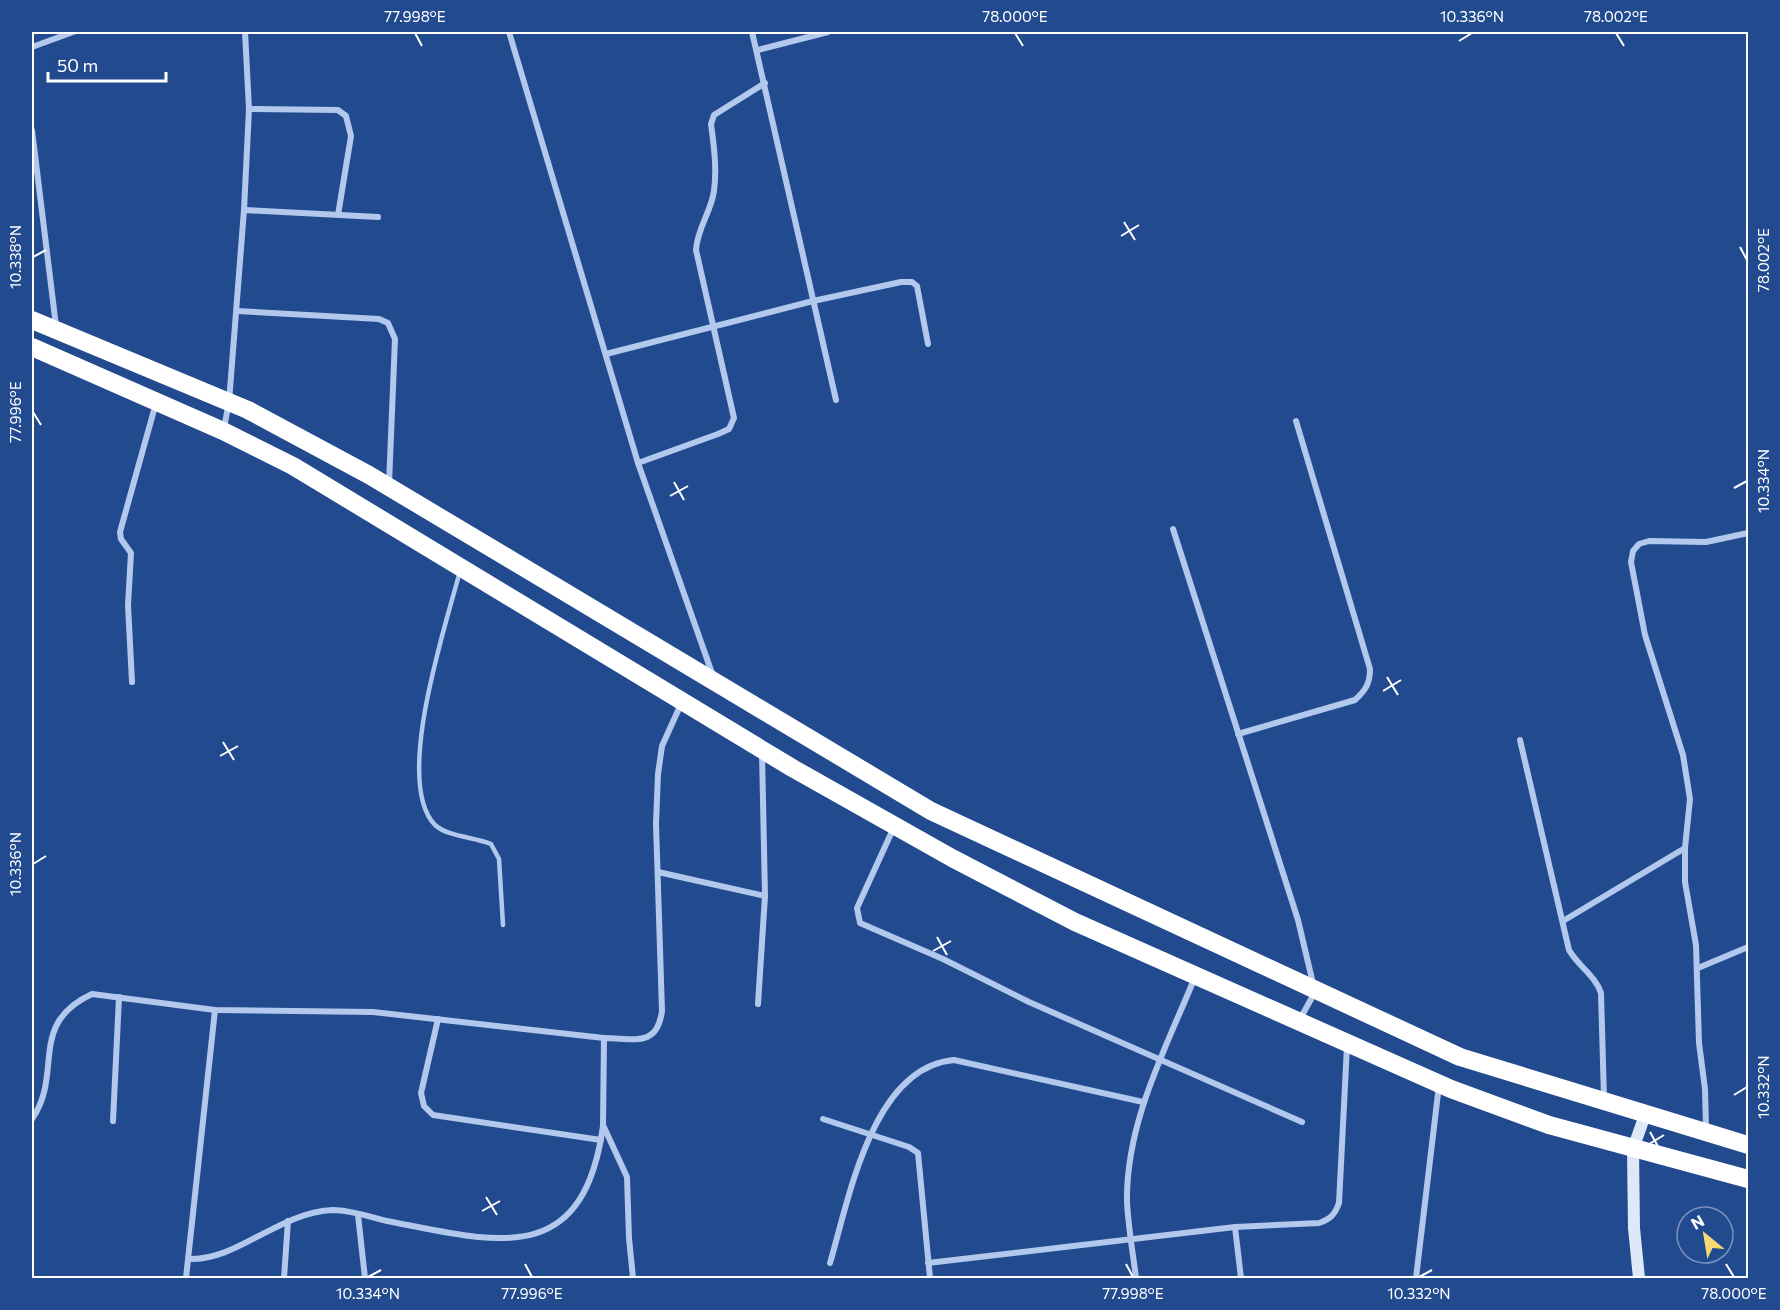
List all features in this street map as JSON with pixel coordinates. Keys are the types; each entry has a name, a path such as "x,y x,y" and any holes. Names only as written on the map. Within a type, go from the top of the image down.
{"highway":[{"path":"32,321 229,402 388,487 931,811 1315,992 1460,1057 1749,1145"},
{"path":"32,347 223,431 293,466 762,750 895,826 1075,922 1439,1083 1549,1125 1749,1179"}],"street":[{"path":"32,47 73,32"},
{"path":"223,431 229,402 244,210 249,109 245,32"},
{"path":"509,32 638,463 716,683"},
{"path":"753,32 836,400"},
{"path":"758,51 828,32"},
{"path":"638,463 729,429 734,418 734,407 696,250 697,236 707,217 714,191 711,124 720,109 765,83"},
{"path":"249,109 338,110 346,116 351,136 338,215"},
{"path":"32,130 57,331"},
{"path":"244,210 378,217"},
{"path":"606,354 813,301 901,282 912,282 920,294 928,344"},
{"path":"237,311 379,319 388,323 395,339 388,487"},
{"path":"132,682 128,605 131,553 121,539 120,532 156,402"},
{"path":"1238,734 1355,700 1365,692 1370,681 1370,669 1296,421"},
{"path":"1173,529 1298,920 1315,992 1299,1021"},
{"path":"1706,1132 1705,1089 1699,1043 1698,968 1685,882 1685,848 1690,799 1683,755 1645,635 1631,562 1633,551 1640,544 1649,541 1707,542 1749,533"},
{"path":"32,1119 45,1086 52,1032 61,1014 75,1001 92,994 215,1010 373,1012 604,1038 645,1039 655,1034 660,1027 662,1011 656,824 662,746 683,701"},
{"path":"1520,740 1569,950 1577,964 1598,983 1601,993 1604,1102"},
{"path":"758,1004 765,896 762,750"},
{"path":"895,826 857,908 860,923 1302,1122"},
{"path":"1563,921 1685,848"},
{"path":"658,872 765,896"},
{"path":"1698,968 1749,947"},
{"path":"1136,1278 1127,1202 1129,1166 1143,1102 1195,976"},
{"path":"113,1121 119,997"},
{"path":"186,1278 215,1010"},
{"path":"438,1019 421,1093 424,1106 433,1115 601,1140"},
{"path":"189,1258 213,1258 288,1221 335,1210 464,1236 522,1238 542,1233 567,1217 578,1202 601,1140 604,1038"},
{"path":"928,1263 1235,1227 1319,1223 1329,1220 1336,1213 1339,1203 1348,1042"},
{"path":"830,1263 871,1134 886,1105 912,1077 925,1067 939,1061 954,1060 1143,1102"},
{"path":"1416,1278 1439,1083"},
{"path":"1640,1278 1634,1228 1633,1149 1645,1114"},
{"path":"823,1119 909,1147 918,1153 930,1278"},
{"path":"603,1125 627,1177 628,1238 633,1278"},
{"path":"358,1215 365,1278"},
{"path":"284,1278 288,1221"},
{"path":"1235,1227 1241,1278"}],"lane":[{"path":"461,567 428,698 417,759 420,790 426,812 435,825 443,831 491,844 499,859 503,925"}]}
